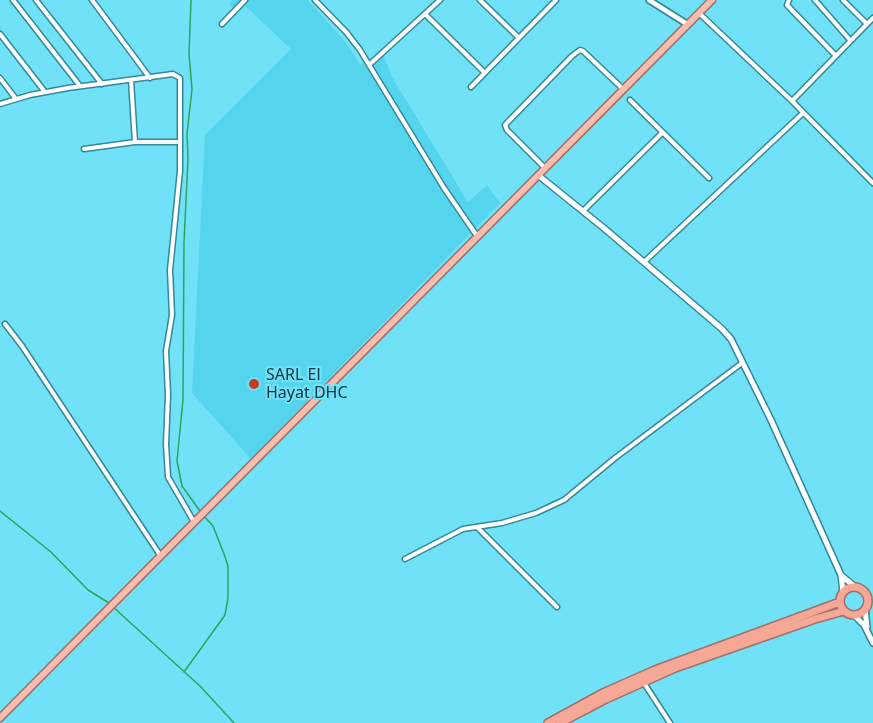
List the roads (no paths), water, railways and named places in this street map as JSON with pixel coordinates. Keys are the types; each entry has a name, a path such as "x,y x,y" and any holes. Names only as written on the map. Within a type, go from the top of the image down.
{"highway":[{"path":"844,611 840,602 843,591 859,588 873,590"},
{"path":"560,723 606,699 675,668 815,619 844,611 854,615 868,604 867,596 859,588"},
{"path":"548,723 603,693 655,670 840,602"}],"main road":[{"path":"0,718 711,0"},
{"path":"538,175 644,262 731,339 771,420 841,575 843,591"},
{"path":"841,575 859,588"},
{"path":"868,604 868,632"},
{"path":"854,615 864,625 873,643"}],"street":[{"path":"13,0 81,87"},
{"path":"36,0 102,84"},
{"path":"92,0 150,78"},
{"path":"222,24 246,0"},
{"path":"315,0 347,33 369,65 444,188 477,236"},
{"path":"369,65 440,0"},
{"path":"480,0 519,38"},
{"path":"471,87 556,0"},
{"path":"649,0 687,24"},
{"path":"789,0 788,5 836,56"},
{"path":"815,0 850,40"},
{"path":"843,0 867,24"},
{"path":"699,13 792,101 873,183"},
{"path":"425,14 485,73"},
{"path":"792,101 873,18"},
{"path":"0,34 45,92"},
{"path":"545,168 507,129 506,125 572,56 580,50 583,51 622,89"},
{"path":"0,104 45,92 174,74 180,78 179,183 170,270 172,315 166,351 168,395 166,455 168,477 199,517"},
{"path":"0,78 16,99"},
{"path":"130,80 135,142"},
{"path":"630,100 709,178"},
{"path":"644,262 803,113"},
{"path":"583,211 662,133"},
{"path":"84,149 135,142 179,142"},
{"path":"5,324 22,345 160,555"},
{"path":"405,560 463,529 501,523 564,500 615,458 742,363"},
{"path":"477,527 557,607"},
{"path":"644,682 670,723"}],"waterway":[{"path":"191,0 189,54 192,89 187,134 183,400 177,461 182,486 200,511"},
{"path":"0,511 51,552 88,590 109,603"},
{"path":"184,672 225,615 228,598 228,566 213,526 203,515"},
{"path":"112,606 201,687 234,723"}],"place":[{"name":"SARL El Hayat DHC","path":"254,384"}]}
